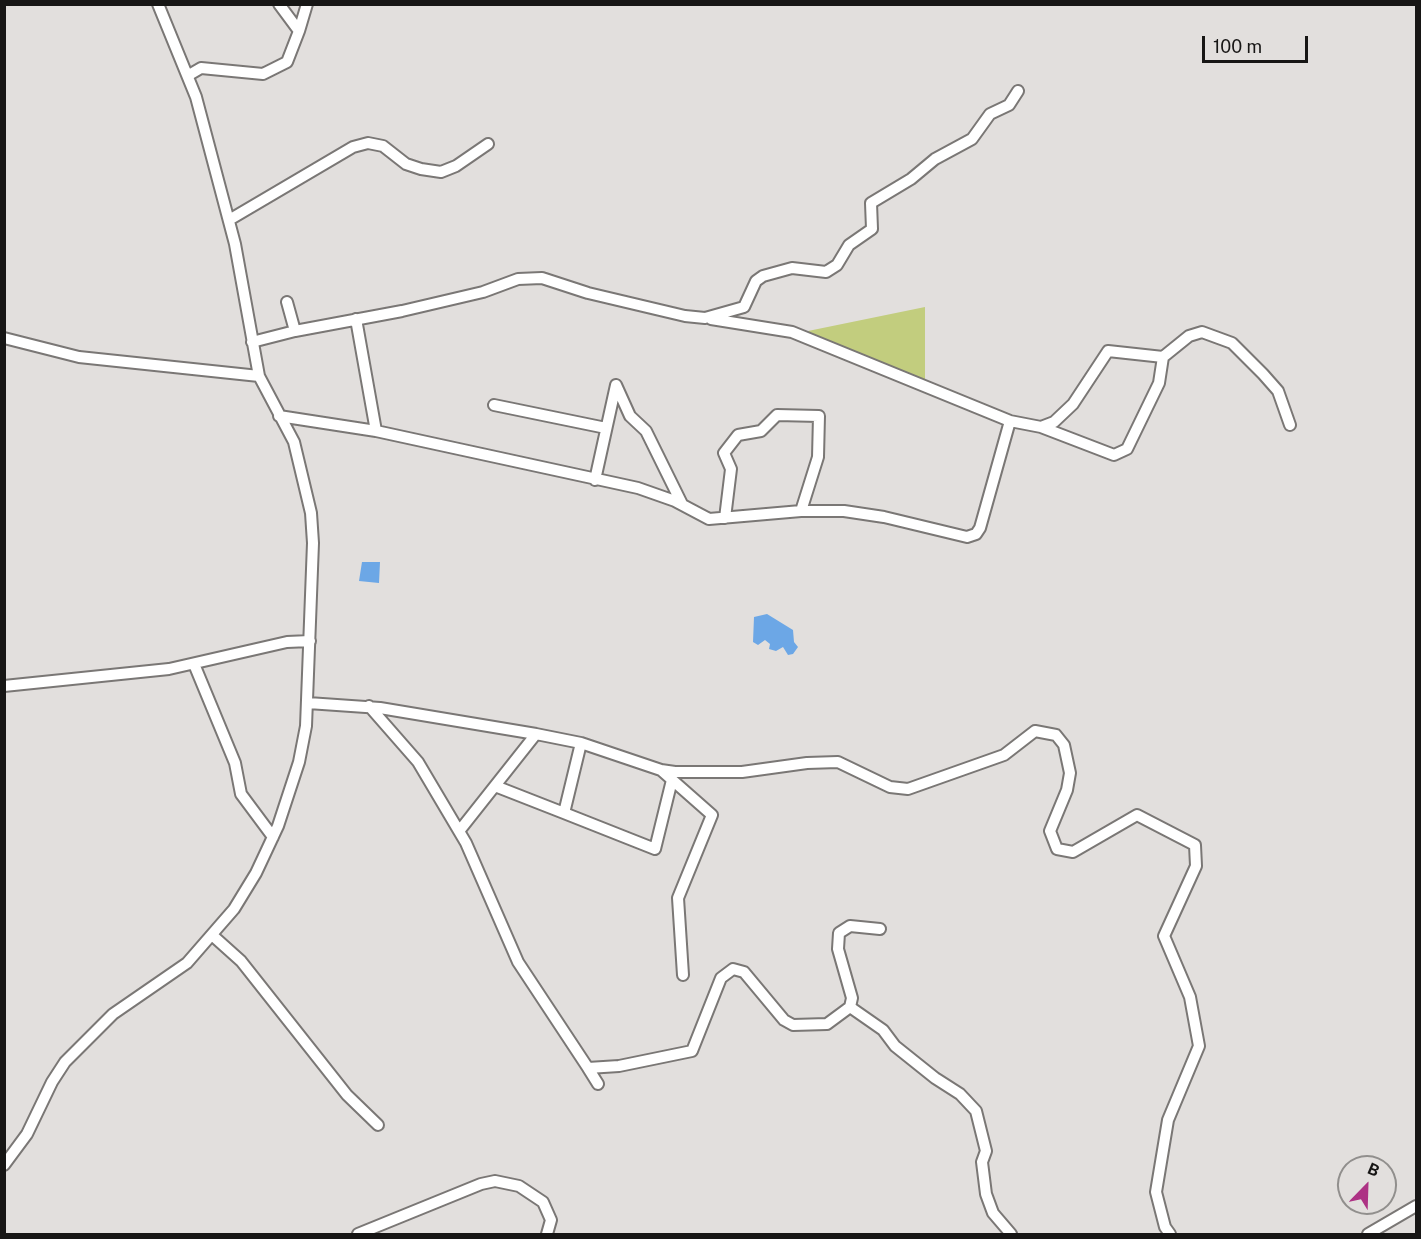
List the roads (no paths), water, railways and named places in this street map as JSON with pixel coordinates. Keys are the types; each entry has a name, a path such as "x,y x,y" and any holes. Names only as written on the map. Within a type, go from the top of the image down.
{"street":[{"path":"4,1165 27,1134 52,1082 65,1062 113,1014 175,973 212,935 244,893 286,806 304,742 308,703 313,543 310,513 297,449 259,376 229,220 189,75 158,4"},
{"path":"279,4 299,31"},
{"path":"189,75 201,68 263,74 286,62 307,4"},
{"path":"705,318 744,307 756,281 763,276 792,268 826,272 837,265 849,244 872,229 871,203 911,179 935,159 972,139 990,114 1009,105 1018,91"},
{"path":"229,220 353,147 368,143 383,146 406,164 441,172 456,166 488,144"},
{"path":"252,342 483,292 518,279 542,278 588,293 685,316 792,332 1010,421 1041,427 1113,454 1127,449 1159,383 1163,357 1189,336 1202,332 1232,343 1278,391 1290,425"},
{"path":"288,302 295,331"},
{"path":"356,319 376,431"},
{"path":"4,338 79,357 259,376"},
{"path":"1041,427 1054,422 1073,404 1108,351 1163,357"},
{"path":"595,480 616,385 630,416 646,431 683,506"},
{"path":"494,405 606,429"},
{"path":"724,518 731,469 723,453 738,435 761,431 777,415 819,416 818,457 801,511"},
{"path":"279,416 376,431 649,491 709,519 801,511 855,512 973,536 980,528 1010,421"},
{"path":"4,686 194,664 287,642 310,640"},
{"path":"194,664 235,763 241,794 273,837"},
{"path":"308,703 369,706 536,734 581,743 661,770 742,772 807,763 838,762 890,787 908,789 1004,755 1035,731 1056,735 1064,745 1070,773 1067,790 1050,831 1057,849 1073,852 1137,816 1195,845 1196,866 1164,936 1190,997 1199,1046 1168,1120 1156,1192 1165,1227 1170,1234"},
{"path":"369,706 418,762 460,830 518,962 598,1083"},
{"path":"460,830 536,734"},
{"path":"564,813 581,743"},
{"path":"661,770 712,815 678,898 682,975"},
{"path":"495,786 655,849 672,780"},
{"path":"588,1068 619,1066 692,1051 721,978 733,969 744,972 784,1020 793,1025 827,1024 850,1007 852,998 838,949 839,933 849,926 880,929"},
{"path":"212,935 243,963 347,1095 378,1125"},
{"path":"850,1007 883,1030 895,1046 935,1078 960,1094 976,1111 986,1151 982,1162 986,1194 993,1213 1011,1234"},
{"path":"358,1234 473,1187 495,1181 519,1186 543,1202 550,1215 547,1234"},
{"path":"1368,1234 1416,1206"}],"water":[{"path":"362,562 380,562 379,583 359,581"},
{"path":"767,614 793,630 794,642 798,647 793,654 788,655 783,647 776,651 769,649 770,644 765,640 758,645 753,642 754,617"}]}
